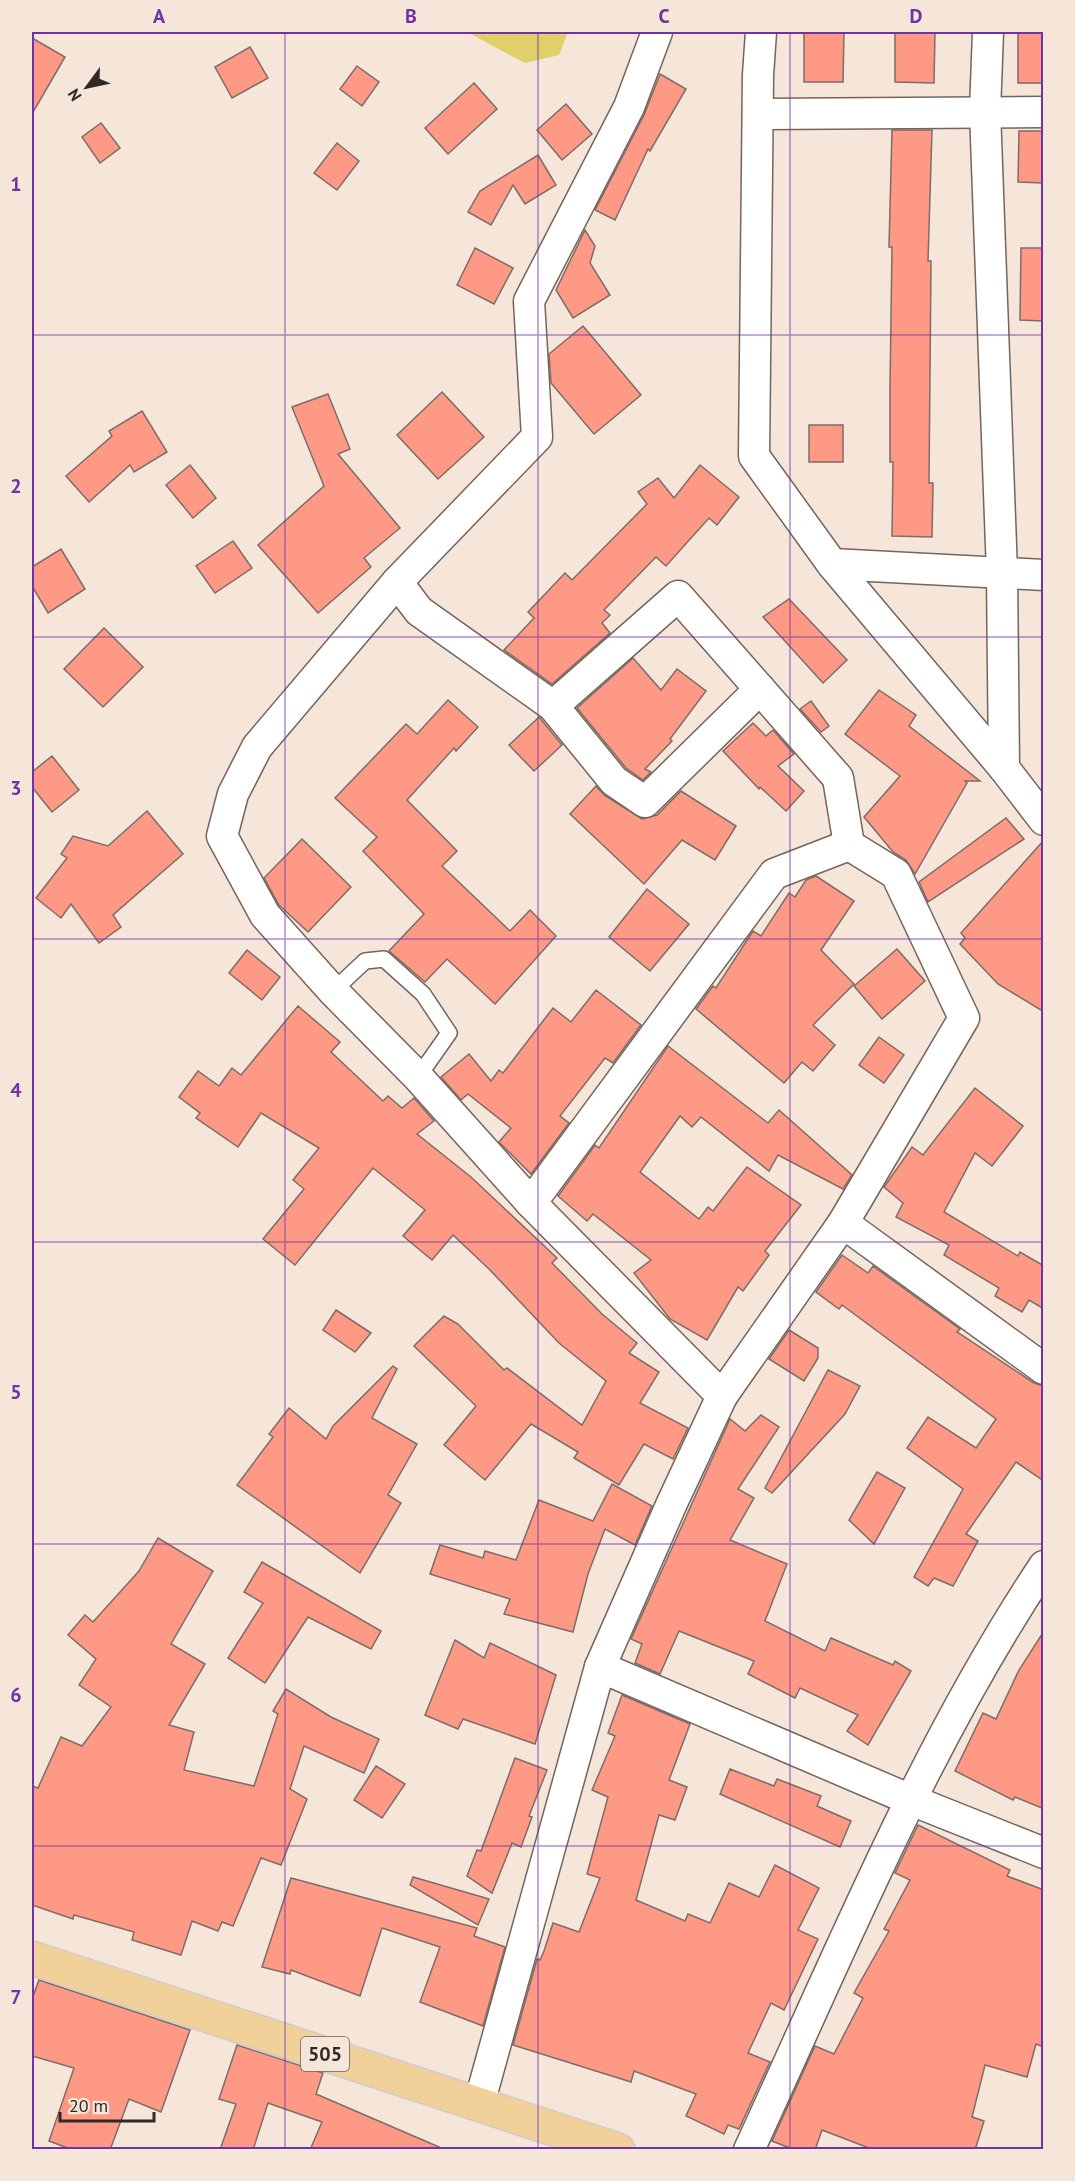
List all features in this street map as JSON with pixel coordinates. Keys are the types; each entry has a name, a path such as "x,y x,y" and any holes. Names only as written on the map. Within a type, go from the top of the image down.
{"main road":[{"name":"505","path":"32,1958 618,2150"}],"street":[{"path":"657,32 629,106 529,301 537,437 397,582 257,747 233,794 222,836 265,915 333,991 418,1077 531,1203 722,1396"},
{"path":"761,32 754,456 832,564 1004,768 1044,820"},
{"path":"988,32 985,111 1002,573 1004,768"},
{"path":"758,114 1044,112"},
{"path":"832,564 1044,574"},
{"path":"397,582 419,611 553,706 615,781 645,802 760,689"},
{"path":"479,2104 600,1666 722,1396 843,1223 964,1018 896,874 849,844 838,778 678,596 553,706"},
{"path":"531,1203 774,874 849,844"},
{"path":"843,1223 1044,1369"},
{"path":"749,2150 911,1800 998,1634 1044,1566"},
{"path":"600,1666 911,1800 1044,1853"}],"lane":[{"path":"333,991 365,961 384,959 423,994 449,1033 418,1077"}],"shaded area":[{"path":"467,32 568,32 559,55 525,63"}],"building":[{"path":"804,32 844,32 843,82 804,82"},
{"path":"895,32 935,32 934,83 895,82"},
{"path":"1018,32 1044,32 1044,83 1018,83"},
{"path":"32,38 65,57 32,114"},
{"path":"250,47 268,78 232,98 215,67"},
{"path":"357,66 379,82 362,106 340,89"},
{"path":"660,74 686,89 650,151 648,149 615,220 595,210 644,115"},
{"path":"474,83 497,109 448,154 425,128"},
{"path":"566,104 592,134 562,160 537,130"},
{"path":"101,123 120,148 100,163 82,137"},
{"path":"892,130 932,130 928,261 931,261 929,483 933,483 932,537 892,536 893,462 890,462 890,388 892,247 889,247"},
{"path":"1019,131 1044,131 1044,183 1018,182"},
{"path":"337,143 359,161 337,190 314,173"},
{"path":"538,155 556,185 525,204 513,185 491,225 468,212 480,191"},
{"path":"585,230 595,246 590,263 610,295 573,318 556,290"},
{"path":"475,248 513,268 494,304 457,285"},
{"path":"1021,248 1044,248 1044,321 1020,320"},
{"path":"583,326 641,395 594,434 551,383 549,354"},
{"path":"442,392 484,437 438,479 397,435"},
{"path":"328,394 350,449 338,454 400,528 364,558 371,567 318,613 258,545 324,486 292,407"},
{"path":"142,411 167,452 134,472 130,465 89,502 66,476 112,436 109,431"},
{"path":"809,425 843,425 843,462 809,462"},
{"path":"190,465 216,498 193,518 166,485"},
{"path":"700,465 739,497 717,525 709,518 666,566 656,557 604,610 610,615 602,623 610,633 552,684 504,650 534,618 528,612 565,573 572,580 647,504 638,492 658,478 674,498"},
{"path":"233,541 252,568 215,593 196,566"},
{"path":"61,549 85,589 48,613 32,586 32,567"},
{"path":"789,599 847,660 823,683 763,617"},
{"path":"104,628 143,667 103,707 64,669"},
{"path":"633,658 661,690 677,669 706,691 670,739 672,741 645,769 651,772 643,780 626,768 577,708"},
{"path":"879,690 916,715 909,726 980,781 965,781 967,783 915,874 906,860 893,852 864,817 900,776 845,734"},
{"path":"448,700 478,727 456,751 454,748 407,800 457,851 442,866 510,931 530,910 556,936 495,1004 447,959 425,982 389,951 424,914 363,851 377,837 335,798 406,724 417,734"},
{"path":"811,701 829,726 821,732 800,709"},
{"path":"539,717 562,745 534,771 509,745"},
{"path":"753,723 766,736 773,730 794,754 778,766 804,791 786,811 760,787 759,789 723,751"},
{"path":"52,756 79,790 52,812 32,787 32,772"},
{"path":"596,786 604,795 642,819 657,815 681,791 736,826 715,860 682,840 644,884 570,814"},
{"path":"147,811 183,854 113,915 121,927 99,943 71,904 61,918 36,898 67,858 61,854 73,836 108,846"},
{"path":"1006,818 1024,839 928,902 919,882"},
{"path":"302,839 351,887 308,932 279,905 264,878"},
{"path":"1044,840 1044,1012 998,984 960,944 965,938 961,933"},
{"path":"816,876 854,901 821,950 854,984 813,1025 835,1045 813,1071 802,1062 784,1083 696,1009 713,986 716,988 753,931 761,936 789,893 795,897 806,880"},
{"path":"647,889 689,924 650,971 609,937"},
{"path":"897,949 925,981 882,1019 854,986"},
{"path":"247,950 280,977 262,1000 229,973"},
{"path":"596,990 641,1025 613,1063 605,1058 560,1116 569,1123 531,1174 499,1142 511,1128 468,1094 461,1100 441,1077 469,1054 491,1081 499,1070 503,1073 553,1008 571,1022"},
{"path":"298,1006 340,1042 331,1052 383,1101 388,1096 402,1108 414,1098 434,1121 417,1134 471,1177 557,1258 552,1263 602,1314 637,1343 629,1353 659,1372 640,1403 688,1428 673,1459 644,1444 619,1485 574,1458 578,1452 531,1424 485,1480 444,1445 476,1406 414,1346 444,1316 458,1324 504,1370 507,1368 582,1425 606,1381 559,1343 490,1270 453,1235 432,1260 403,1236 425,1210 373,1168 295,1265 263,1239 304,1189 293,1180 319,1148 261,1113 238,1147 196,1118 200,1113 179,1097 198,1071 219,1086 232,1068 241,1075"},
{"path":"879,1037 904,1055 884,1083 859,1065"},
{"path":"668,1046 768,1123 779,1110 852,1175 843,1189 778,1155 769,1171 701,1117 692,1127 680,1116 640,1172 699,1219 708,1207 713,1211 747,1167 801,1205 765,1251 769,1255 743,1291 738,1287 707,1340 670,1319 634,1273 651,1260 593,1214 587,1221 558,1196 595,1145 599,1148"},
{"path":"975,1088 1023,1126 992,1166 975,1153 944,1212 1018,1256 1020,1252 1044,1266 1044,1309 1029,1300 1022,1312 995,1296 999,1288 944,1255 949,1245 896,1217 903,1203 884,1187 912,1147 923,1155"},
{"path":"842,1255 868,1273 873,1266 960,1329 957,1332 1034,1383 1044,1386 1044,1481 1016,1462 966,1534 978,1541 953,1586 934,1578 928,1586 914,1577 963,1489 907,1448 928,1417 976,1448 996,1419 842,1305 839,1309 816,1292"},
{"path":"336,1310 371,1333 355,1352 323,1330"},
{"path":"789,1330 818,1348 818,1358 804,1381 769,1359"},
{"path":"393,1366 397,1369 372,1418 417,1444 388,1495 401,1503 360,1573 237,1485 273,1437 269,1434 289,1408 326,1439 333,1426"},
{"path":"828,1370 860,1386 845,1414 772,1493 765,1488"},
{"path":"761,1415 779,1427 738,1489 754,1498 730,1540 787,1564 765,1621 825,1651 831,1638 893,1665 895,1661 911,1671 868,1745 847,1731 858,1715 800,1688 795,1698 748,1674 754,1661 679,1631 660,1674 635,1663 642,1644 631,1639 730,1419 745,1431"},
{"path":"877,1472 905,1488 874,1544 849,1520"},
{"path":"612,1484 652,1506 635,1545 605,1529 588,1574 573,1632 504,1614 510,1599 430,1574 440,1545 483,1558 485,1551 516,1560 539,1500 593,1521"},
{"path":"158,1538 213,1571 171,1644 205,1664 169,1725 194,1732 184,1770 254,1786 278,1714 273,1711 286,1689 331,1717 379,1739 364,1773 304,1746 290,1789 307,1799 281,1865 261,1858 233,1926 222,1922 218,1931 192,1921 181,1955 132,1940 134,1932 74,1915 73,1919 32,1905 32,1786 38,1788 61,1737 82,1746 111,1707 79,1685 96,1659 68,1635 85,1615 93,1622 139,1571"},
{"path":"262,1562 381,1631 371,1649 308,1617 265,1683 228,1658 263,1603 244,1592"},
{"path":"1044,1631 1044,1809 1015,1797 1013,1800 955,1771 983,1713 996,1719 1019,1670"},
{"path":"455,1640 484,1658 490,1643 556,1675 535,1744 463,1719 458,1729 425,1715"},
{"path":"622,1695 690,1724 669,1780 687,1787 675,1820 659,1815 636,1900 685,1921 688,1914 710,1923 729,1883 759,1897 775,1865 819,1888 798,1930 818,1939 784,2010 771,2003 748,2053 770,2062 739,2129 728,2125 724,2134 686,2116 696,2094 634,2071 631,2082 513,2045 537,1959 540,1960 544,1951 553,1923 579,1932 600,1878 587,1874 608,1797 592,1790 615,1736 608,1733"},
{"path":"515,1758 547,1770 529,1816 532,1817 521,1847 512,1843 492,1893 467,1876 477,1850 481,1851"},
{"path":"376,1766 405,1784 382,1818 354,1800"},
{"path":"730,1769 774,1786 777,1779 821,1796 817,1806 851,1821 840,1847 720,1794"},
{"path":"918,1825 1010,1870 1007,1876 1044,1890 1044,2047 1036,2044 1027,2077 985,2065 972,2117 984,2121 975,2150 874,2150 822,2130 815,2150 795,2150 772,2141 815,2046 834,2054 863,1998 854,1993 889,1931 884,1929 910,1880 895,1873"},
{"path":"413,1877 489,1899 478,1925 410,1885"},
{"path":"291,1878 477,1928 474,1936 505,1947 483,2026 420,2002 440,1947 382,1928 360,1996 291,1970 290,1974 262,1967"},
{"path":"39,1980 190,2030 161,2112 129,2099 110,2150 73,2150 49,2141 74,2068 32,2056 32,1999"},
{"path":"237,2045 323,2073 316,2094 446,2150 310,2150 322,2122 268,2103 253,2150 220,2150 236,2104 219,2099"}]}
